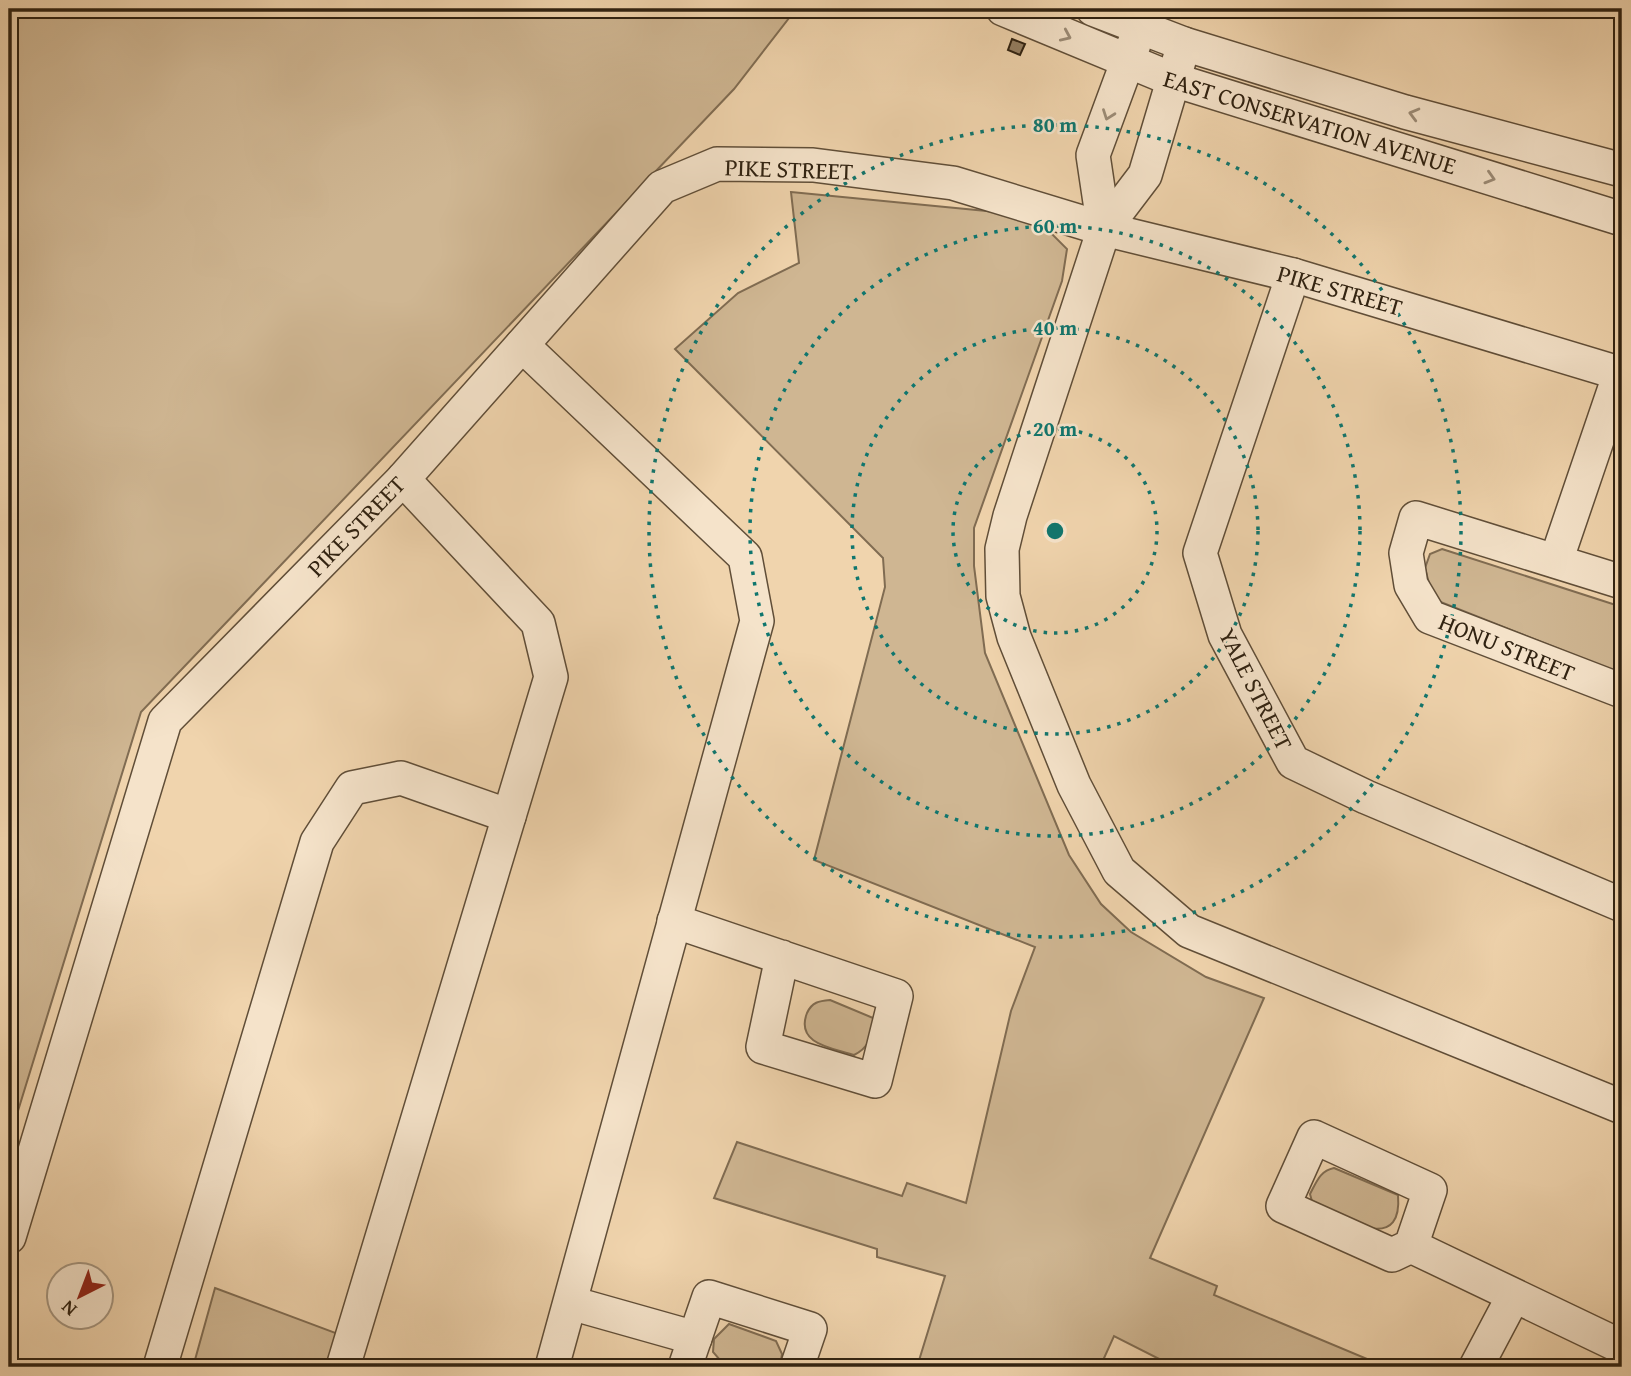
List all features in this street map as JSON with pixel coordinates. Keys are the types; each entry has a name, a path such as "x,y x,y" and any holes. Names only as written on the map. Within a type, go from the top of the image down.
{"street":[{"name":"EAST CONSERVATION AVENUE","path":"1003,9 1127,63 1174,80 1622,219"},
{"path":"1093,9 1184,44 1405,112 1622,170"},
{"path":"1104,229 1093,155 1140,29"},
{"path":"1184,44 1144,175 1104,229 1010,516 1002,548 1003,596 1014,637 1074,785 1119,871 1189,931 1622,1107"},
{"name":"PIKE STREET","path":"9,1237 165,721 403,479 662,187 717,164 813,166 953,183 1104,229 1293,275 1621,373"},
{"name":"YALE STREET","path":"1293,275 1200,553 1225,635 1293,762 1366,797 1622,905"},
{"path":"522,345 745,557 757,621 572,1303 552,1367"},
{"path":"1556,561 1621,373"},
{"path":"343,1367 551,677 538,623 403,479"},
{"name":"HONU STREET","path":"1622,582 1416,518 1406,553 1411,585 1430,617 1622,691"},
{"path":"160,1367 317,842 352,788 401,778 509,816"},
{"path":"674,921 782,957"},
{"path":"1411,1245 1513,1297 1622,1347"},
{"path":"572,1303 690,1352 709,1297 810,1329 797,1367"},
{"path":"1476,1367 1513,1297"}],"shaded area":[{"path":"9,9 796,9 734,89 141,712 9,1140"},
{"path":"791,192 1007,213 1047,229 1067,249 1062,281 974,528 974,566 985,653 1069,855 1101,904 1131,932 1206,977 1264,998 1150,1258 1217,1286 1214,1295 1372,1361 1369,1367 1201,1367 1184,1360 1175,1367 1114,1336 1100,1367 917,1367 945,1276 877,1257 877,1249 714,1198 737,1142 902,1196 907,1183 966,1203 1011,1011 1035,947 814,860 885,587 883,558 675,349 738,293 799,263"},
{"path":"1442,549 1622,607 1622,674 1433,599 1425,568 1430,554"},
{"path":"830,1000 873,1018 870,1040 854,1055 826,1047 806,1032 805,1023 811,1006"},
{"path":"1334,1168 1398,1195 1397,1214 1391,1224 1381,1229 1368,1228 1313,1205 1310,1194 1317,1181 1325,1171"},
{"path":"215,1288 341,1335 332,1367 193,1367"},
{"path":"729,1324 776,1341 782,1354 780,1367 726,1367 713,1352 714,1339"}],"building":[{"path":"1012,39 1025,44 1020,55 1008,50"}]}
